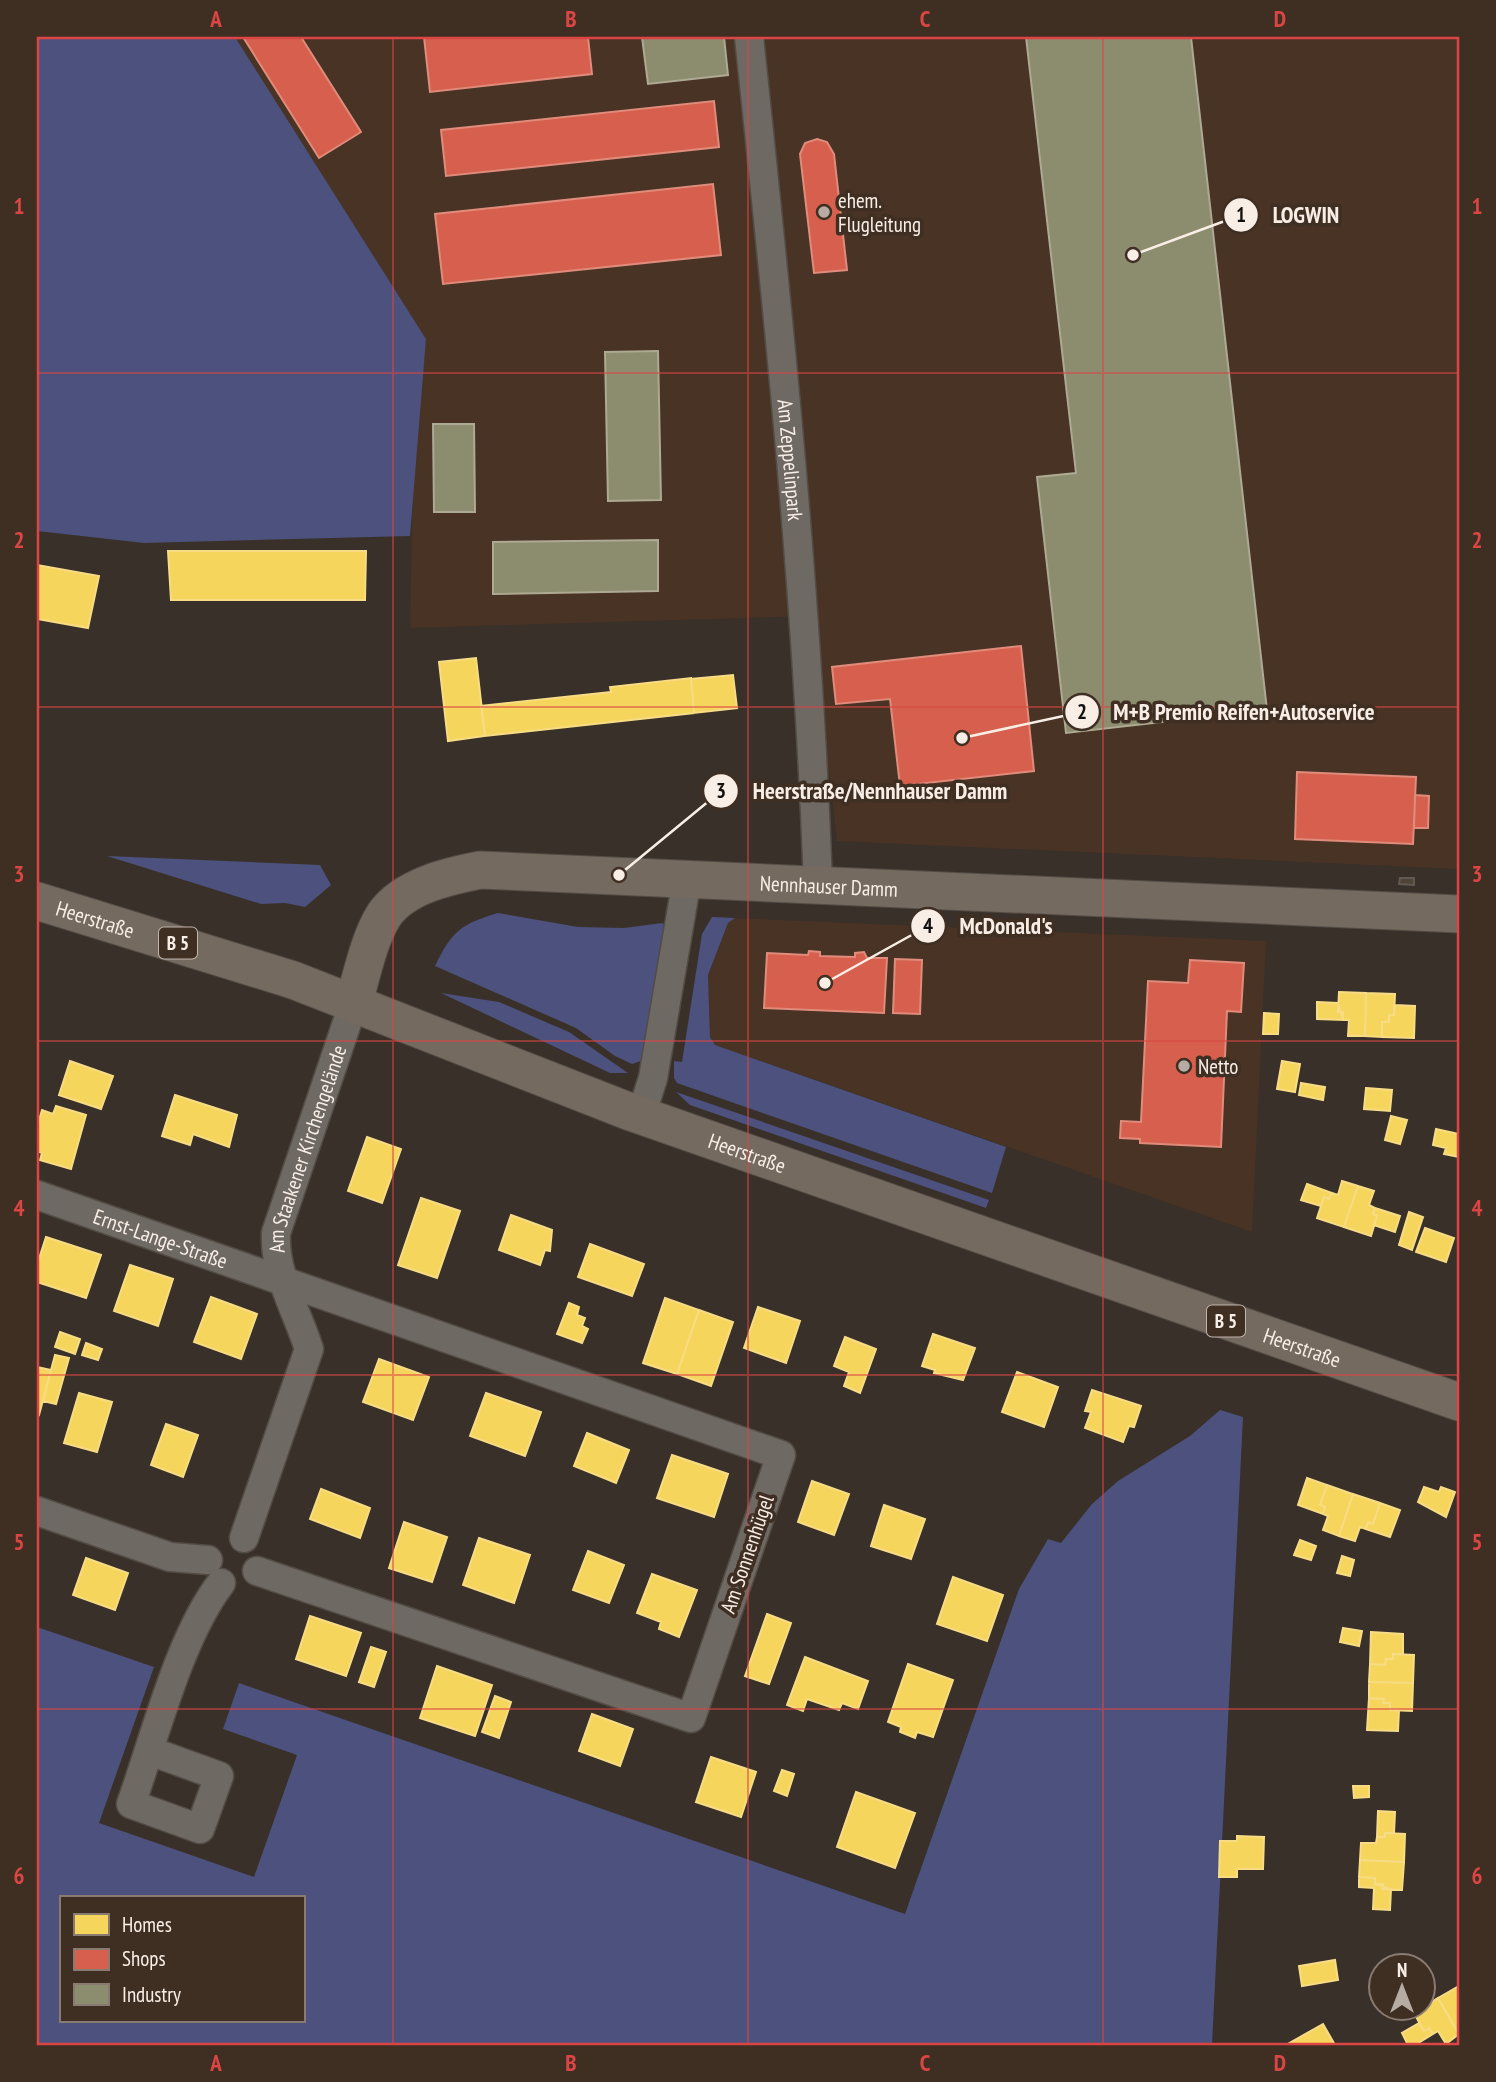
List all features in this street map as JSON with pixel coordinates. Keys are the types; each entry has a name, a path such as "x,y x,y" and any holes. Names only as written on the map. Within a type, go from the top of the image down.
{"main road":[{"name":"Nennhauser Damm","path":"354,1002 385,914 406,897 431,883 480,870 1459,914"},
{"name":"Heerstraße","path":"37,901 262,970 354,1002 519,1070 642,1116 1459,1402"}],"street":[{"name":"Am Zeppelinpark","path":"749,37 776,288 814,760 818,886"},
{"path":"642,1116 653,1078 687,879"},
{"name":"Am Staakener Kirchengelände","path":"244,1538 309,1349 284,1283 275,1251 276,1233 354,1002"},
{"name":"Ernst-Lange-Straße","path":"37,1195 284,1283"},
{"name":"Am Sonnenhügel","path":"257,1571 691,1718 781,1455 284,1283"},
{"path":"37,1511 215,1572 242,1585 257,1571 258,1552 244,1538 228,1536 220,1540 210,1552 215,1572 150,1751"}],"shaded area":[{"path":"37,37 235,37 426,339 410,536 144,543 37,531"},
{"path":"235,37 1459,37 1459,869 837,841 811,616 410,628 413,477 426,339"},
{"path":"107,856 320,865 331,885 305,907 285,903 261,904"},
{"path":"498,913 578,927 665,925 641,1061 632,1064 615,1056 576,1028 435,966 447,944 459,930"},
{"path":"712,917 735,918 728,923 708,975 710,1037 715,1045 1006,1147 992,1193 677,1083 674,1078 674,1061 682,1062 702,934"},
{"path":"735,918 1266,941 1252,1232 715,1045 710,1037 708,975 728,923"},
{"path":"441,993 499,1002 569,1032 628,1073 610,1073"},
{"path":"676,1092 989,1200 986,1208 690,1105"},
{"path":"1220,1410 1243,1417 1212,2045 37,2045 37,1627 154,1667 99,1823 254,1877 297,1755 223,1729 239,1683 905,1914 1019,1589 1048,1539 1061,1543 1092,1504 1118,1481 1190,1436"}],"building: Homes":[{"path":"168,551 366,551 365,600 171,600"},
{"path":"37,565 99,576 88,628 37,619"},
{"path":"476,658 485,736 448,741 439,662"},
{"path":"733,675 737,708 694,713 691,679"},
{"path":"691,678 694,713 485,736 481,706 611,692 610,687"},
{"path":"1339,992 1366,993 1365,1036 1348,1036 1349,1020 1343,1020 1343,1012 1338,1012"},
{"path":"1366,993 1395,994 1394,1015 1389,1015 1389,1022 1382,1022 1382,1037 1365,1036"},
{"path":"1317,1002 1338,1003 1343,1020 1317,1019"},
{"path":"1394,1005 1415,1006 1414,1038 1382,1037 1382,1022 1389,1022 1389,1015 1394,1015"},
{"path":"1264,1013 1279,1014 1278,1034 1263,1034"},
{"path":"70,1061 113,1076 101,1109 59,1095"},
{"path":"1282,1061 1300,1064 1295,1092 1277,1089"},
{"path":"1301,1083 1325,1087 1323,1100 1299,1095"},
{"path":"1366,1088 1392,1090 1390,1111 1364,1109"},
{"path":"175,1095 237,1115 229,1147 193,1134 190,1145 162,1136"},
{"path":"56,1106 86,1115 71,1169 40,1160 42,1153 37,1151 37,1127 42,1110 53,1114"},
{"path":"1391,1116 1407,1120 1400,1144 1385,1140"},
{"path":"1436,1129 1459,1134 1459,1157 1444,1154 1446,1148 1433,1145"},
{"path":"367,1137 401,1149 382,1203 348,1191"},
{"path":"1342,1181 1358,1186 1344,1227 1317,1218 1324,1197 1329,1199 1332,1193 1338,1195"},
{"path":"1307,1184 1332,1193 1329,1199 1324,1197 1321,1206 1301,1200"},
{"path":"1358,1186 1374,1191 1369,1205 1375,1208 1373,1214 1377,1216 1371,1236 1344,1227"},
{"path":"421,1198 460,1211 437,1278 398,1265"},
{"path":"1375,1208 1400,1216 1395,1232 1374,1225 1377,1216 1373,1214"},
{"path":"1409,1212 1423,1217 1412,1250 1399,1245"},
{"path":"511,1215 552,1230 550,1251 545,1250 540,1265 499,1250"},
{"path":"1425,1228 1454,1238 1446,1262 1416,1252"},
{"path":"46,1237 101,1255 86,1298 37,1282 37,1265"},
{"path":"590,1244 644,1264 632,1296 578,1277"},
{"path":"130,1265 173,1279 158,1326 114,1311"},
{"path":"211,1297 257,1314 241,1359 194,1342"},
{"path":"665,1298 699,1310 677,1374 643,1363"},
{"path":"569,1303 579,1307 577,1315 585,1318 582,1326 588,1329 582,1343 557,1334"},
{"path":"758,1307 800,1321 786,1363 744,1348"},
{"path":"699,1310 733,1322 711,1386 677,1374"},
{"path":"60,1332 80,1339 75,1354 55,1347"},
{"path":"933,1334 975,1348 963,1380 934,1373 935,1370 922,1366"},
{"path":"845,1337 876,1349 860,1393 844,1386 849,1372 834,1366"},
{"path":"86,1343 102,1349 98,1360 82,1355"},
{"path":"55,1355 69,1358 56,1404 43,1401"},
{"path":"379,1359 429,1377 413,1420 363,1402"},
{"path":"37,1367 51,1370 39,1415 37,1414"},
{"path":"1017,1372 1058,1387 1044,1427 1002,1412"},
{"path":"1092,1390 1141,1406 1134,1427 1129,1426 1123,1442 1085,1428 1091,1412 1085,1411"},
{"path":"79,1393 112,1402 97,1452 64,1443"},
{"path":"486,1393 541,1412 525,1456 470,1436"},
{"path":"166,1424 198,1435 183,1477 151,1465"},
{"path":"587,1433 629,1450 616,1483 574,1466"},
{"path":"672,1455 728,1474 714,1517 657,1498"},
{"path":"1307,1478 1327,1485 1320,1505 1325,1507 1323,1514 1298,1505"},
{"path":"812,1481 849,1494 834,1535 798,1522"},
{"path":"1327,1485 1353,1494 1339,1536 1323,1530 1328,1516 1323,1514 1325,1507 1320,1505"},
{"path":"1424,1487 1439,1492 1441,1487 1455,1492 1446,1517 1418,1502"},
{"path":"321,1489 370,1508 360,1538 310,1519"},
{"path":"1353,1494 1380,1503 1373,1524 1368,1522 1366,1529 1360,1527 1355,1541 1339,1536"},
{"path":"1380,1503 1400,1510 1390,1537 1366,1529 1368,1522 1373,1524"},
{"path":"884,1505 925,1519 911,1559 871,1546"},
{"path":"404,1522 447,1537 432,1582 389,1568"},
{"path":"479,1538 530,1555 514,1603 463,1585"},
{"path":"1300,1540 1316,1546 1311,1560 1294,1555"},
{"path":"588,1551 624,1565 609,1603 573,1590"},
{"path":"1342,1556 1354,1560 1350,1576 1337,1573"},
{"path":"86,1558 128,1573 115,1610 73,1595"},
{"path":"652,1574 697,1590 679,1637 659,1629 661,1622 637,1613"},
{"path":"953,1577 1003,1595 987,1641 937,1624"},
{"path":"767,1614 791,1623 769,1684 745,1676"},
{"path":"310,1616 361,1633 346,1676 296,1659"},
{"path":"1343,1628 1362,1631 1359,1646 1340,1642"},
{"path":"1371,1632 1403,1634 1403,1654 1393,1654 1393,1659 1386,1659 1385,1665 1370,1664"},
{"path":"371,1647 386,1652 374,1687 359,1682"},
{"path":"1393,1654 1414,1655 1413,1683 1369,1682 1370,1664 1385,1665 1386,1659 1393,1659"},
{"path":"805,1657 868,1681 858,1709 842,1703 839,1710 807,1699 803,1711 787,1705"},
{"path":"908,1664 953,1680 933,1737 917,1732 915,1738 900,1732 901,1727 888,1722"},
{"path":"437,1666 492,1685 475,1736 420,1718"},
{"path":"1369,1682 1413,1683 1412,1711 1390,1710 1390,1703 1383,1703 1384,1699 1369,1698"},
{"path":"495,1696 511,1702 499,1738 482,1732"},
{"path":"1369,1698 1384,1699 1383,1703 1390,1703 1390,1710 1399,1710 1398,1731 1367,1730"},
{"path":"592,1714 633,1729 620,1766 579,1751"},
{"path":"711,1757 756,1772 741,1817 696,1802"},
{"path":"782,1770 794,1774 787,1796 774,1791"},
{"path":"1353,1786 1369,1786 1369,1797 1354,1798"},
{"path":"856,1792 915,1813 895,1868 837,1847"},
{"path":"1378,1811 1395,1812 1394,1833 1377,1837"},
{"path":"1385,1833 1405,1834 1404,1862 1360,1860 1361,1843 1376,1843 1377,1837 1385,1837"},
{"path":"1237,1836 1264,1837 1263,1869 1237,1869 1237,1877 1219,1877 1220,1841 1237,1841"},
{"path":"1360,1860 1404,1862 1402,1890 1382,1889 1383,1884 1375,1884 1375,1878 1359,1877"},
{"path":"1359,1877 1375,1878 1375,1884 1391,1889 1390,1910 1373,1909 1374,1888 1359,1887"},
{"path":"1335,1960 1338,1980 1302,1986 1299,1966"},
{"path":"1459,1986 1459,2034 1438,1998"},
{"path":"1438,1998 1459,2034 1446,2044 1438,2031 1433,2034 1429,2028 1424,2031 1419,2022 1436,2022"},
{"path":"1419,2023 1424,2031 1429,2028 1433,2034 1415,2045 1408,2045 1402,2033"},
{"path":"1323,2024 1335,2045 1286,2045"}],"building: Shops":[{"path":"243,37 301,37 361,132 319,158"},
{"path":"424,37 588,37 592,74 430,92"},
{"path":"714,101 719,147 446,176 441,130"},
{"name":"ehem. Flugleitung","path":"817,139 827,142 834,154 847,270 814,273 800,154 805,143"},
{"path":"713,184 721,255 443,284 435,214"},
{"path":"1021,646 1034,771 900,786 890,699 836,704 832,667"},
{"path":"1297,772 1416,777 1413,844 1295,839"},
{"path":"1415,795 1429,796 1428,828 1414,828"},
{"path":"809,951 820,952 820,956 855,957 855,953 864,952 867,958 887,958 884,1013 764,1008 767,953 808,955"},
{"path":"895,959 922,960 920,1014 893,1013"},
{"name":"Netto","path":"1190,960 1244,963 1241,1012 1227,1011 1221,1147 1140,1143 1140,1139 1120,1138 1121,1121 1141,1122 1148,981 1188,983"}],"building: Industry":[{"path":"642,37 724,37 728,75 648,84"},
{"path":"1026,37 1191,37 1267,710 1066,733 1037,477 1076,473"},
{"path":"658,351 661,500 608,501 605,352"},
{"path":"433,424 474,424 475,512 434,512"},
{"path":"658,540 658,591 493,594 493,542"}],"building: Other":[{"path":"1400,878 1414,878 1414,885 1399,884"}],"place":[{"name":"ehem. Flugleitung","path":"824,212"},
{"name":"LOGWIN","path":"1133,255"},
{"name":"M+B Premio Reifen+Autoservice","path":"962,738"},
{"name":"Heerstraße/Nennhauser Damm","path":"619,875"},
{"name":"McDonald's","path":"825,983"},
{"name":"Netto","path":"1184,1066"}]}
